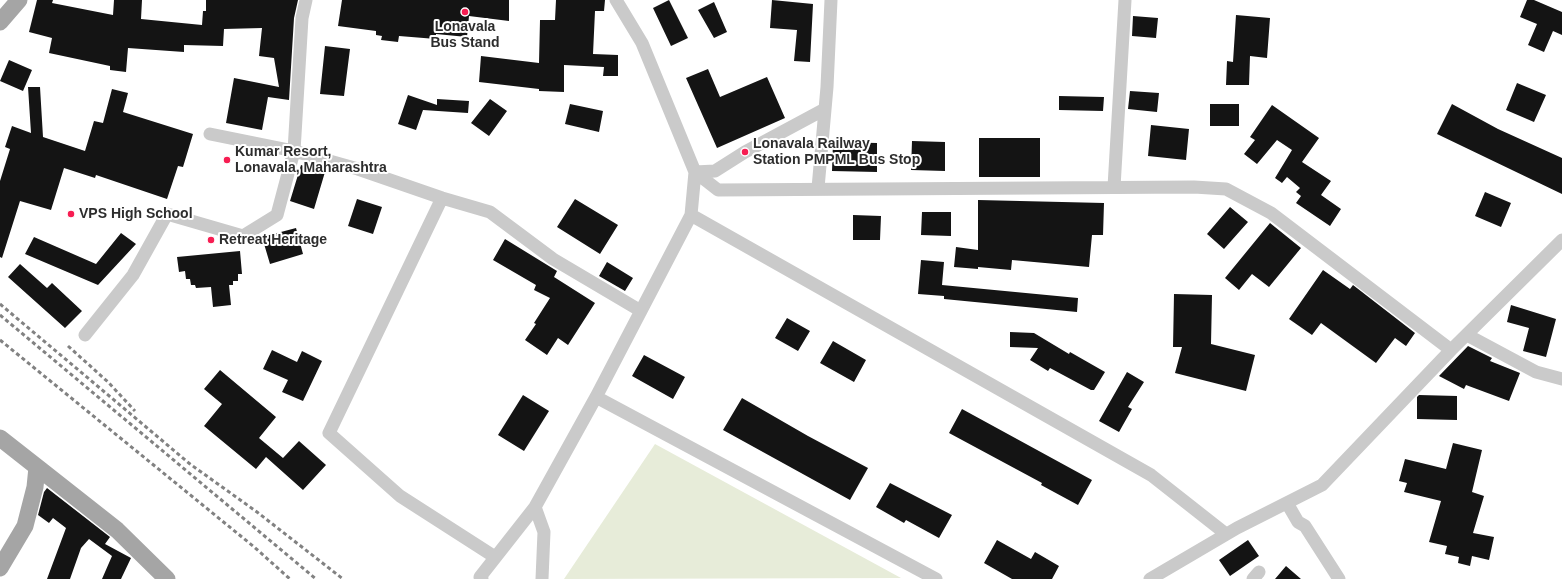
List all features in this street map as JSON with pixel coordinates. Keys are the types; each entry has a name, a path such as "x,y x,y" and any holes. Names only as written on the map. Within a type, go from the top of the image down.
{"main road":[{"path":"3,12 19,0"},
{"path":"0,438 117,530 167,579"},
{"path":"0,568 25,526 35,487 37,467"}],"street":[{"path":"85,335 133,275 167,214 243,236 277,215 294,151 302,18 306,0"},
{"path":"482,579 480,577 535,507 596,397 691,216 695,172 642,43 616,0"},
{"path":"818,188 825,109 831,0"},
{"path":"1114,187 1125,0"},
{"path":"695,172 715,171 745,152 825,109"},
{"path":"210,134 294,151 358,169 442,198 490,212 553,259 641,311"},
{"path":"695,172 718,190 818,188 1114,187 1194,187 1226,189 1271,213 1451,350"},
{"path":"442,198 329,432 400,496 495,558"},
{"path":"691,216 1151,475 1226,534"},
{"path":"1150,579 1226,534 1322,485 1451,350 1562,240"},
{"path":"1467,335 1536,372 1562,379"},
{"path":"596,397 936,579"},
{"path":"1287,502 1298,522 1305,526 1339,579"},
{"path":"535,507 544,532 542,579"}],"green space":[{"path":"655,444 901,578 564,579"}],"building":[{"path":"37,0 53,0 52,3 113,15 114,0 142,0 141,19 202,25 203,11 206,11 206,0 298,0 294,18 289,100 268,97 262,130 226,123 234,78 279,87 274,58 259,56 262,28 224,29 223,46 184,45 184,52 128,48 126,72 110,70 110,66 49,53 52,38 29,32"},
{"path":"342,0 509,0 509,21 469,16 467,37 436,34 436,39 399,36 398,42 381,40 382,36 376,35 376,31 338,26"},
{"path":"556,0 605,0 604,11 595,11 593,54 618,55 618,76 603,76 604,67 564,65 564,92 539,91 539,89 479,82 481,56 539,63 540,20 555,20"},
{"path":"669,0 688,38 671,46 653,8"},
{"path":"772,0 813,4 810,62 794,61 797,30 770,28"},
{"path":"1527,0 1534,0 1562,12 1562,35 1553,31 1544,52 1528,45 1537,24 1520,17"},
{"path":"714,2 727,32 714,38 698,10"},
{"path":"1236,15 1270,18 1267,58 1250,56 1249,85 1226,85 1227,61 1233,62"},
{"path":"1133,16 1158,18 1156,38 1132,36"},
{"path":"325,46 350,49 344,96 320,94"},
{"path":"9,60 32,70 23,91 0,81"},
{"path":"708,69 720,97 767,77 785,118 717,148 686,78"},
{"path":"1517,83 1546,95 1534,122 1506,110"},
{"path":"28,87 40,87 43,137 85,151 94,121 103,123 112,89 128,93 123,112 193,134 183,167 178,166 167,199 96,175 95,178 64,168 51,210 20,201 2,258 0,257 0,181 10,149 5,147 12,126 31,133"},
{"path":"1130,91 1159,93 1157,112 1128,109"},
{"path":"408,95 437,105 437,99 469,101 468,113 423,110 416,130 398,124"},
{"path":"1059,96 1104,97 1103,111 1059,110"},
{"path":"490,99 507,111 489,136 471,123"},
{"path":"570,104 603,111 599,132 565,124"},
{"path":"1210,104 1239,104 1239,126 1210,126"},
{"path":"1452,104 1498,129 1562,158 1562,194 1437,134"},
{"path":"1272,105 1319,138 1302,162 1331,181 1321,195 1341,209 1330,226 1296,203 1301,196 1296,192 1300,188 1287,177 1282,183 1275,178 1292,150 1277,140 1257,164 1244,154 1255,140 1250,137"},
{"path":"1151,125 1189,129 1186,160 1148,156"},
{"path":"979,138 1040,138 1040,177 979,177"},
{"path":"912,141 945,142 945,171 911,170"},
{"path":"833,142 877,143 877,172 832,171"},
{"path":"301,165 325,172 314,209 290,201"},
{"path":"1485,192 1511,203 1501,227 1475,216"},
{"path":"357,199 382,207 373,234 348,226"},
{"path":"575,199 618,225 600,254 557,227"},
{"path":"978,200 1104,203 1103,235 1092,235 1089,267 1012,260 1011,270 978,267 978,269 954,267 956,247 978,250"},
{"path":"1230,207 1248,222 1224,249 1207,234"},
{"path":"922,212 951,212 951,236 921,235"},
{"path":"853,215 881,216 880,240 853,240"},
{"path":"1270,223 1301,248 1269,287 1252,274 1239,290 1225,278"},
{"path":"296,228 303,254 270,264 262,237"},
{"path":"121,233 136,244 98,285 25,254 34,237 96,264"},
{"path":"505,239 557,271 554,277 595,303 568,345 558,338 547,355 525,340 536,324 534,323 550,298 534,290 536,285 493,260"},
{"path":"240,251 242,274 238,274 238,281 233,281 233,285 229,285 231,305 213,307 211,287 196,288 195,285 191,285 190,279 186,279 185,271 179,272 177,257"},
{"path":"921,260 944,262 942,285 1078,298 1077,312 944,299 944,296 918,294"},
{"path":"607,262 633,278 625,291 599,276"},
{"path":"20,264 47,288 52,283 82,311 65,328 8,277"},
{"path":"1323,270 1350,289 1353,285 1415,333 1406,346 1395,338 1376,363 1321,323 1312,335 1289,319"},
{"path":"1174,294 1212,295 1211,344 1255,355 1246,391 1175,373 1182,347 1173,347"},
{"path":"1511,305 1556,319 1546,357 1523,351 1529,328 1507,322"},
{"path":"787,318 810,331 798,351 775,338"},
{"path":"1010,332 1034,333 1069,354 1070,352 1105,372 1094,390 1091,390 1050,368 1048,371 1030,360 1038,348 1010,347"},
{"path":"833,341 866,360 854,382 820,363"},
{"path":"1468,346 1492,358 1490,361 1520,373 1509,401 1466,385 1464,389 1439,376"},
{"path":"272,350 297,362 302,351 322,361 303,401 282,392 288,380 263,369"},
{"path":"644,355 685,377 673,399 632,376"},
{"path":"220,370 276,417 259,438 283,458 299,441 326,465 303,490 266,457 256,469 204,426 222,404 204,389"},
{"path":"1127,372 1144,382 1128,407 1132,409 1119,432 1099,421"},
{"path":"523,395 549,411 524,451 498,435"},
{"path":"1419,395 1457,396 1457,420 1417,419 1417,397"},
{"path":"742,398 868,468 850,500 723,430"},
{"path":"962,409 1092,480 1078,505 1041,485 1042,483 949,433"},
{"path":"1453,443 1482,450 1472,492 1484,496 1473,533 1494,537 1489,560 1472,556 1470,566 1458,563 1459,557 1445,554 1447,546 1429,542 1441,501 1404,492 1407,483 1399,481 1405,459 1446,469"},
{"path":"890,483 952,515 939,538 906,520 904,523 876,507"},
{"path":"47,488 110,537 105,544 131,558 121,579 102,579 112,556 89,539 81,548 70,579 47,579 66,528 53,518 49,523 38,515 44,492"},
{"path":"997,540 1031,559 1035,552 1059,566 1052,579 1012,579 984,563"},
{"path":"1248,540 1259,556 1230,576 1219,560"},
{"path":"1286,566 1301,579 1275,579"}],"railway":[{"path":"0,304 190,464 257,512 343,579"},
{"path":"0,315 316,579"},
{"path":"0,340 253,546 290,579"},
{"path":"68,346 108,382 135,411"}],"place":[{"name":"Lonavala Bus Stand","path":"465,12"},
{"name":"Lonavala Railway Station PMPML Bus Stop","path":"745,152"},
{"name":"Kumar Resort, Lonavala, Maharashtra","path":"227,160"},
{"name":"VPS High School","path":"71,214"},
{"name":"Retreat Heritage","path":"211,240"}]}
